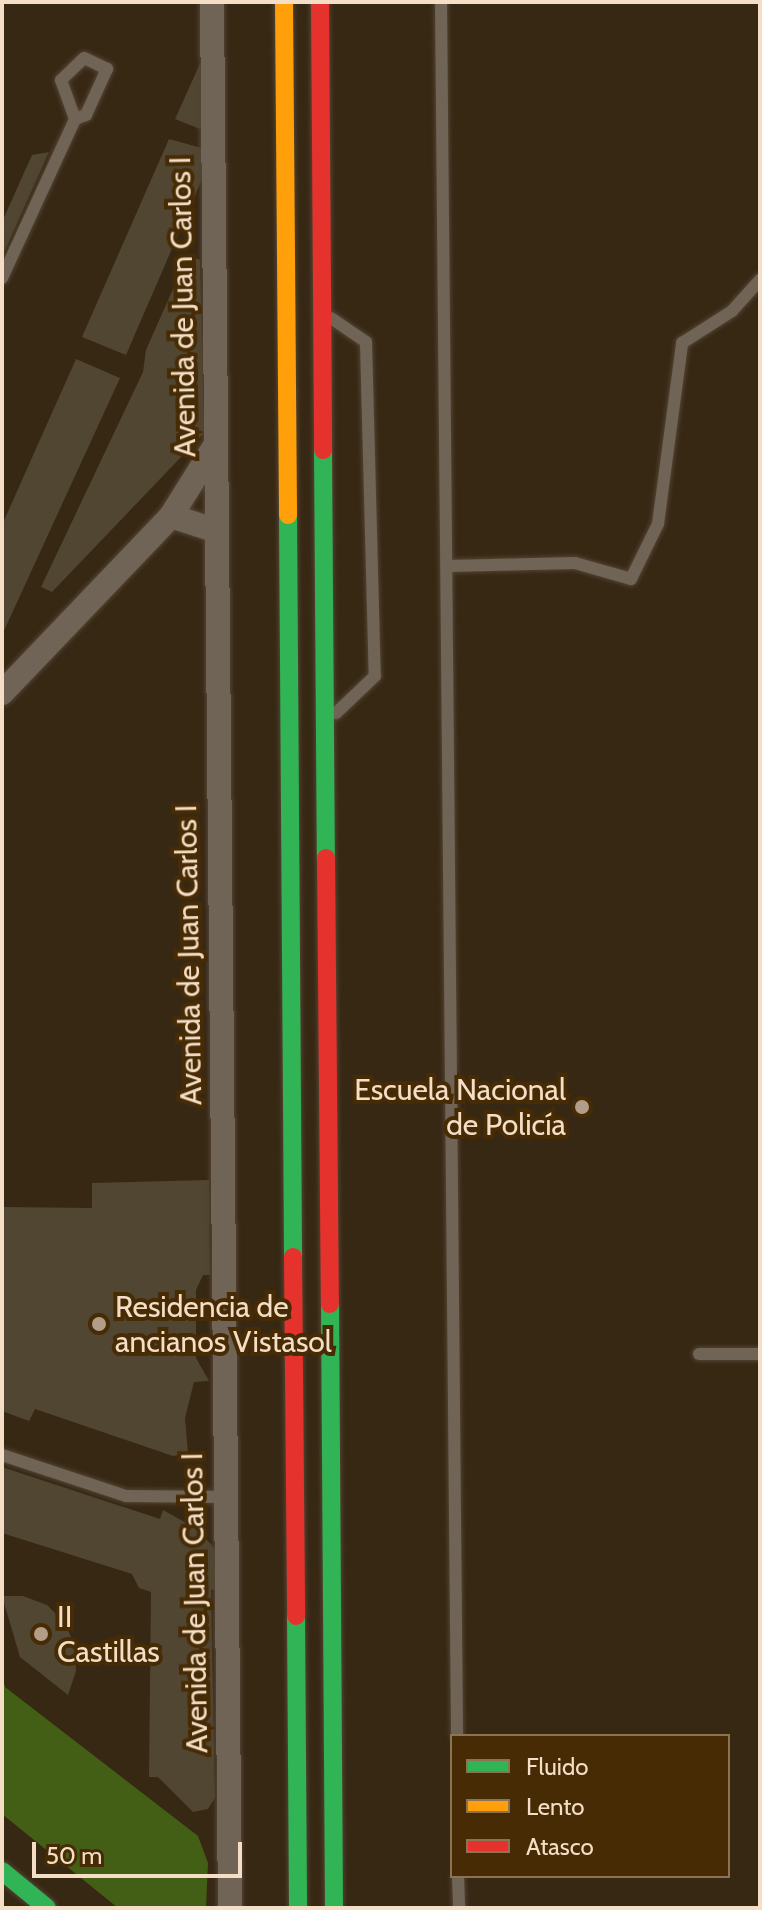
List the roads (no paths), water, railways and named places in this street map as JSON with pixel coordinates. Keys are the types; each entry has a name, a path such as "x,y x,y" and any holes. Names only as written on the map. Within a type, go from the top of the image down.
{"main road":[{"path":"284,2 298,1908"},
{"path":"320,2 334,1908"},
{"path":"2,1871 47,1908"}],"street":[{"name":"Avenida de Juan Carlos I","path":"212,2 230,1908"},
{"path":"2,693 171,516 216,444"},
{"path":"171,516 217,531"}],"lane":[{"path":"441,2 457,1734"},
{"path":"2,278 75,119 61,80 84,58 107,69 86,115 75,119"},
{"path":"448,566 575,563 631,579 658,524 682,343 732,311 760,280"},
{"path":"322,312 366,342 375,676 325,723"},
{"path":"699,1354 760,1354"},
{"path":"2,1455 126,1496 226,1497"},
{"path":"458,1878 459,1908"}],"place":[{"name":"Escuela Nacional de Policía","path":"582,1107"},
{"name":"Residencia de ancianos Vistasol","path":"99,1324"},
{"name":"II Castillas","path":"41,1634"}]}
